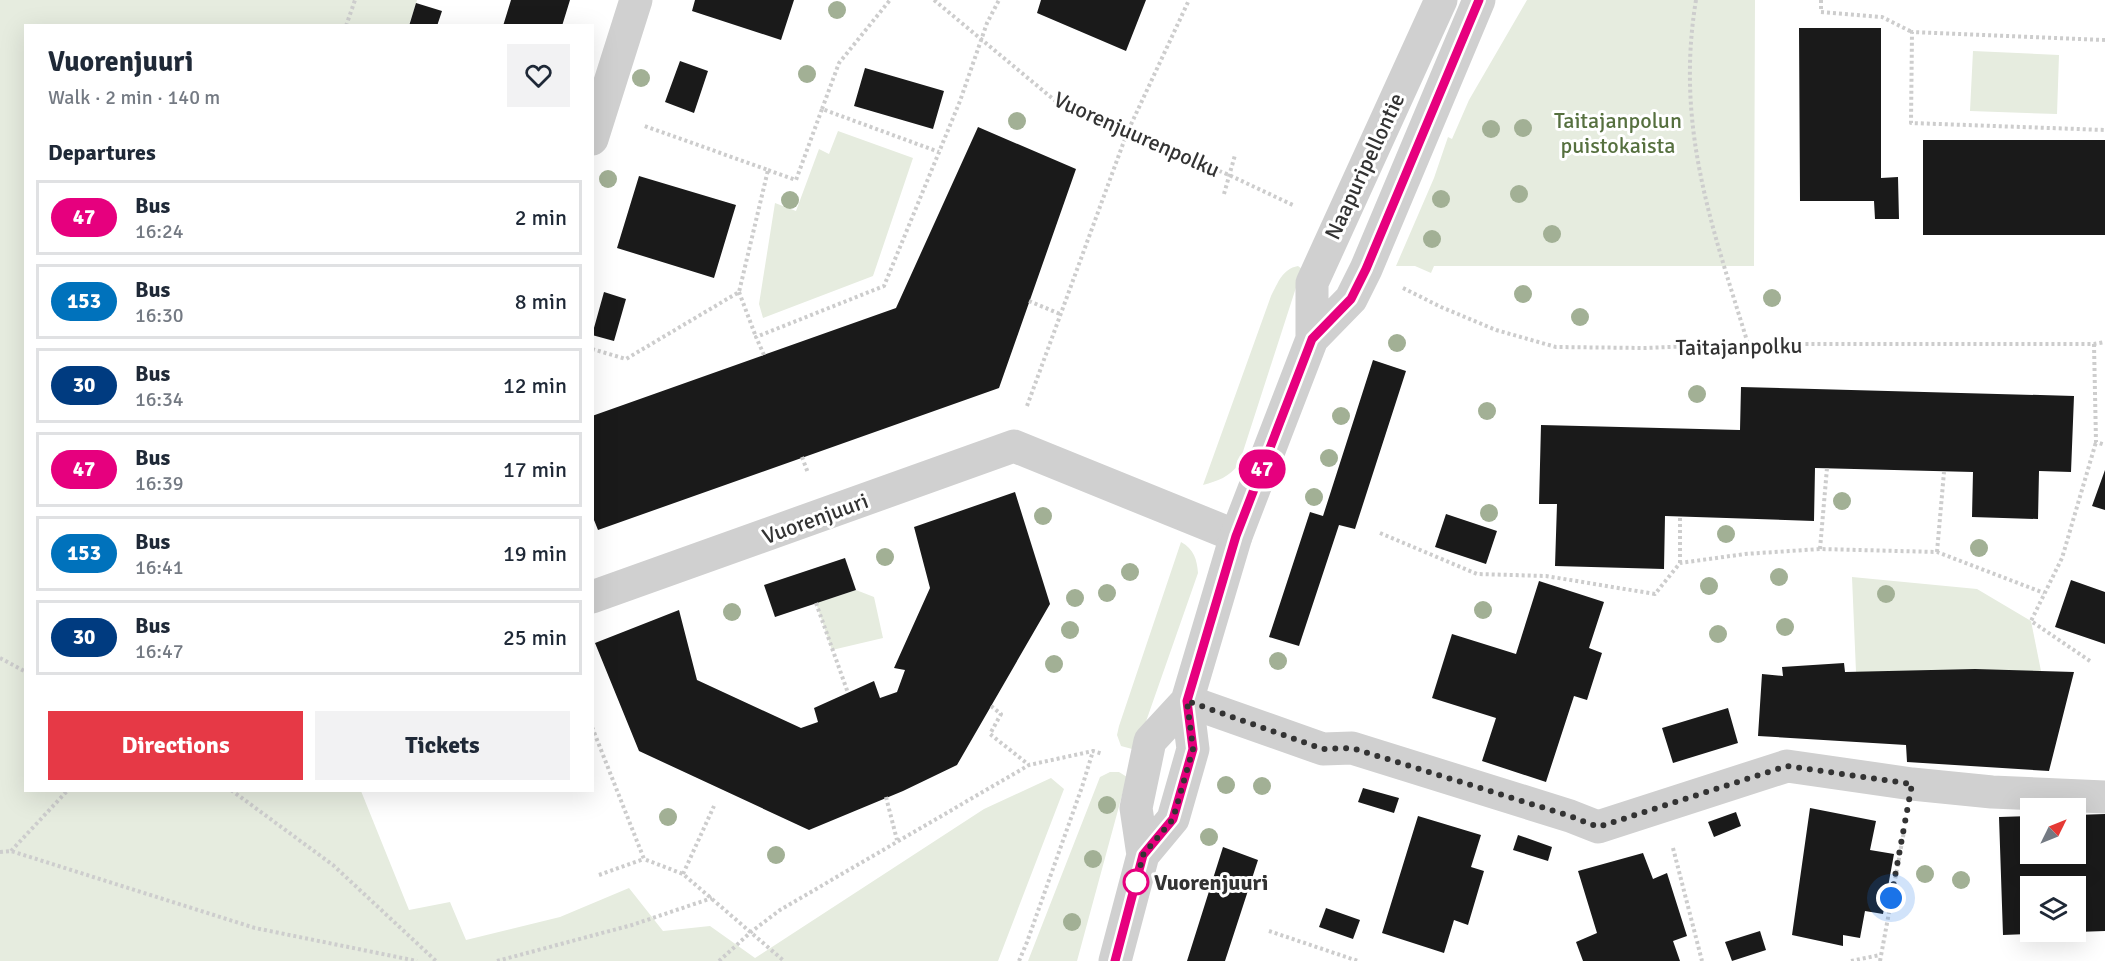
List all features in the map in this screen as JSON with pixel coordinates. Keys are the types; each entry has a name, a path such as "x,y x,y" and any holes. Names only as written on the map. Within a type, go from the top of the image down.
{"street":[{"path":"594,133 636,0"},
{"name":"Naapuripellontie","path":"1143,855 1173,819 1193,749 1187,701 1236,536 1312,339 1312,284 1441,0"},
{"name":"Naapuripellontie","path":"1312,339 1351,299 1361,279 1479,0"},
{"path":"1014,446 1236,536"},
{"name":"Vuorenjuuri","path":"594,596 1014,446"},
{"path":"1187,701 1323,749 1352,748 1570,816 1598,827 1787,766 1912,784 2015,794 2105,797"},
{"name":"Naapuripellontie","path":"1115,961 1143,855 1136,808 1150,741 1187,701"}],"path":[{"path":"347,24 355,0"},
{"path":"638,123 796,180 839,63 890,0"},
{"name":"Vuorenjuurenpolku","path":"934,0 1058,103 1229,175 1295,206"},
{"path":"756,337 885,286 960,101 981,39 999,0"},
{"path":"1014,446 1127,133 1189,0"},
{"path":"1696,0 1689,60 1689,84 1697,165 1713,231 1748,344"},
{"path":"1821,0 1821,12 1882,17 1912,32 2105,40"},
{"path":"1912,32 1911,123 2105,130"},
{"path":"822,109 939,152"},
{"path":"1224,194 1235,155"},
{"path":"764,355 739,292 768,170"},
{"name":"Taitajanpolku","path":"1395,284 1441,307 1496,330 1556,347 1644,348 1748,344 2094,344 2105,342"},
{"path":"594,350 626,359 739,292"},
{"path":"1029,301 1060,314"},
{"path":"2090,661 2031,621 2062,558 2096,442 2094,344"},
{"path":"2096,442 2105,445"},
{"path":"802,457 812,483"},
{"path":"1820,549 1827,468"},
{"path":"1937,552 1944,472"},
{"path":"1380,533 1477,574 1546,576 1655,594 1680,563 1680,517"},
{"path":"1680,563 1745,554 1820,549 1937,552 2044,593"},
{"path":"816,603 848,693"},
{"path":"0,658 24,671"},
{"path":"991,706 1001,714 990,734 1029,765"},
{"path":"594,732 644,859"},
{"path":"719,961 780,910 1029,765 1093,751 1019,961"},
{"path":"1880,961 1912,784"},
{"path":"11,851 66,792"},
{"path":"234,792 333,865 436,961"},
{"path":"886,797 897,840"},
{"path":"683,874 714,806"},
{"path":"1663,806 1702,961"},
{"path":"0,852 11,851 255,928 417,961"},
{"path":"599,875 644,859 683,874 784,961"},
{"path":"498,961 632,925 712,898"},
{"path":"1269,931 1358,961"},
{"path":"1851,961 1880,955"}],"green space":[{"path":"0,0 417,0 409,24 24,24 24,792 361,792 409,910 450,902 466,940 560,917 629,888 663,931 710,926 755,958 984,809 1051,778 1064,789 998,961 0,961"},
{"name":"Taitajanpolun puistokaista","path":"1527,0 1755,0 1754,266 1434,266 1431,273 1415,266 1396,266 1434,178 1448,137 1452,139 1469,100"},
{"path":"1973,51 2059,55 2057,114 1970,111"},
{"path":"838,131 913,158 873,276 763,318 759,304 775,203 796,211 819,149 829,154"},
{"path":"1298,266 1302,269 1239,464 1223,478 1203,485 1271,296 1284,273"},
{"path":"1181,542 1194,555 1198,573 1136,750 1121,746 1117,735"},
{"path":"1852,577 1977,589 2031,621 2041,671 1856,672"},
{"path":"856,590 874,597 883,638 832,650 816,603"},
{"path":"1110,772 1119,772 1127,777 1077,961 1028,961 1100,777"}],"building":[{"path":"511,0 570,0 563,24 504,24"},
{"path":"695,0 794,0 781,40 692,11"},
{"path":"1041,0 1146,0 1126,51 1037,13"},
{"path":"416,3 442,11 438,24 410,24"},
{"path":"1799,28 1881,28 1881,178 1898,177 1899,219 1875,219 1874,201 1800,201"},
{"path":"680,61 708,71 694,113 665,102"},
{"path":"865,68 944,91 933,129 854,106"},
{"path":"978,127 1076,169 999,388 598,530 594,520 594,415 896,308"},
{"path":"1923,140 2105,140 2105,235 1923,235"},
{"path":"639,176 736,205 714,278 617,248"},
{"path":"604,292 626,299 614,341 594,336"},
{"path":"1373,360 1406,371 1355,529 1339,525 1299,646 1269,637 1310,512 1323,516"},
{"path":"1741,387 2074,396 2071,472 2039,471 2038,519 1972,517 1973,472 1815,468 1814,521 1665,516 1664,569 1555,566 1557,504 1539,504 1541,425 1740,430"},
{"path":"2105,470 2105,510 2092,506"},
{"path":"1015,492 1050,604 957,765 903,791 809,830 639,751 595,643 679,610 697,680 801,728 818,722 814,708 874,681 880,698 897,692 905,670 894,668 930,588 914,527"},
{"path":"1446,514 1497,531 1486,564 1435,547"},
{"path":"845,558 856,590 775,617 764,585"},
{"path":"2071,580 2105,592 2105,644 2055,627"},
{"path":"1539,581 1604,602 1589,648 1602,653 1587,700 1574,696 1546,782 1482,761 1496,718 1432,698 1452,634 1516,654"},
{"path":"1844,663 1845,672 1975,669 2074,672 2049,771 1907,762 1906,745 1758,736 1762,674 1783,676 1782,667"},
{"path":"1728,708 1738,743 1673,763 1662,728"},
{"path":"1363,788 1399,798 1394,813 1358,802"},
{"path":"1810,808 1876,821 1870,850 1894,854 1883,914 1865,911 1860,938 1843,935 1843,946 1792,935"},
{"path":"1736,812 1741,826 1714,837 1708,822"},
{"path":"2105,814 2105,931 2086,932 2086,876 2020,876 2020,934 2003,935 1999,817 2020,816 2020,864 2086,864 2086,815"},
{"path":"1418,816 1481,835 1471,867 1484,871 1468,925 1454,920 1444,953 1382,933"},
{"path":"1518,835 1552,847 1548,861 1513,850"},
{"path":"1223,847 1258,860 1225,961 1187,961"},
{"path":"1643,853 1653,879 1667,873 1687,936 1673,941 1680,961 1583,961 1576,942 1597,933 1578,871"},
{"path":"1326,908 1360,920 1353,939 1319,927"},
{"path":"1760,931 1766,950 1732,961 1725,942"}],"bus line":[{"name":"47","path":"1115,961 1143,855 1173,819 1193,749 1187,701 1236,536 1312,339 1351,299 1366,269 1479,0"}],"place":[{"name":"Vuorenjuuri","path":"1136,882"}],"route":[{"path":"1136,882 1136,884 1143,855 1173,819 1193,749 1187,701 1323,749 1352,748 1570,816 1598,827 1787,766 1912,784 1891,898"}]}
